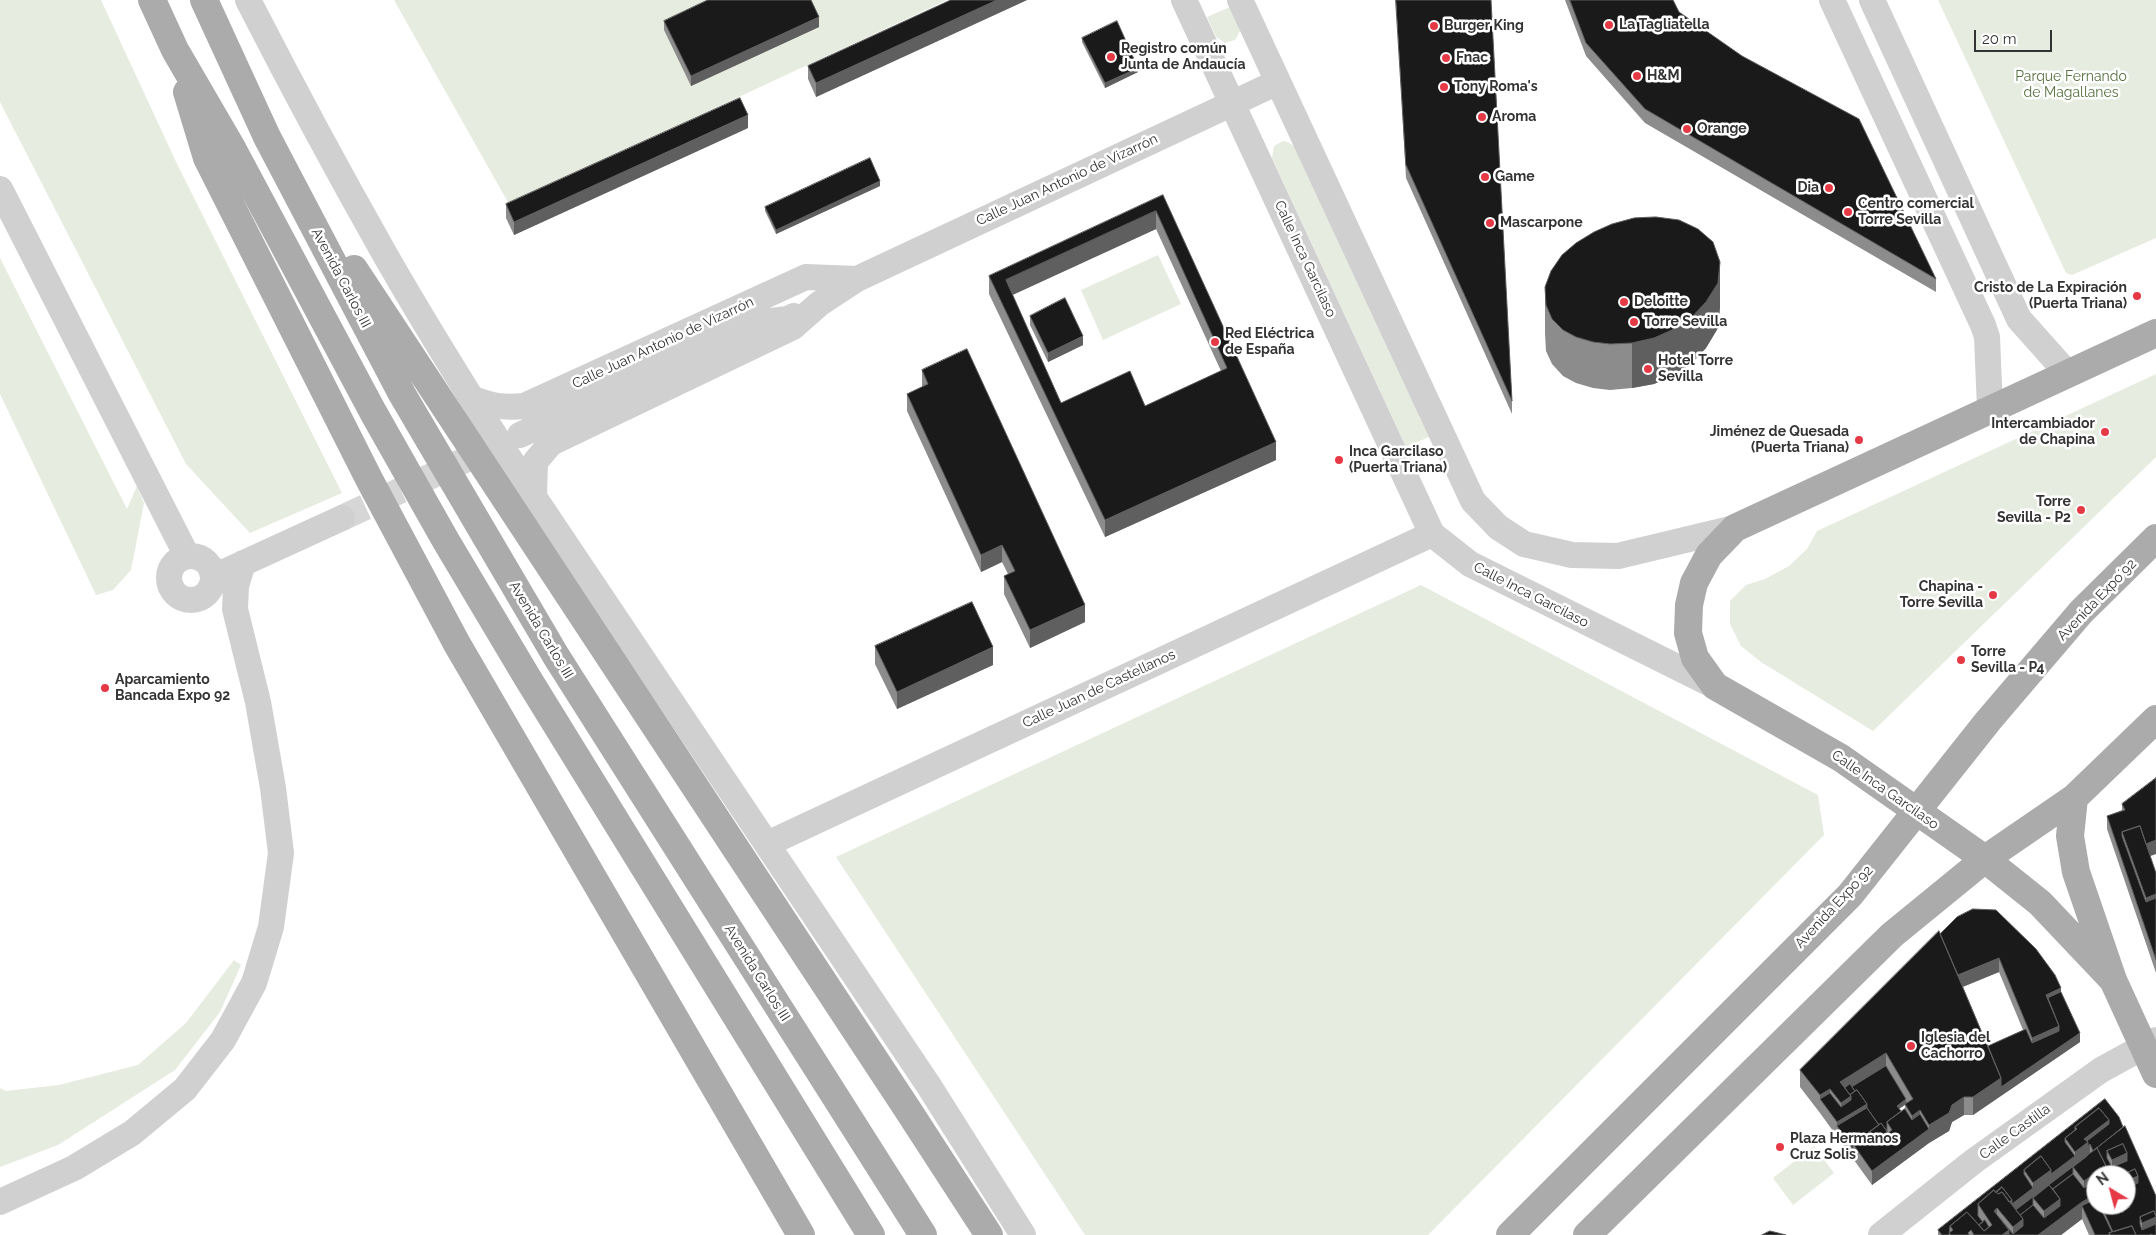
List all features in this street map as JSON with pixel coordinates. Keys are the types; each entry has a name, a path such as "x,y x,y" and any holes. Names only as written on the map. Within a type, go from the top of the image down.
{"main road":[{"path":"152,0 175,50 232,148 373,412 446,541 527,677 871,1235"},
{"name":"Avenida Carlos III","path":"204,0 267,137 402,394 556,656 923,1235"},
{"path":"175,50 206,158 369,479 462,652 801,1235"},
{"path":"267,137 836,1000 988,1235"},
{"path":"1715,686 1695,658 1688,633 1689,605 1694,582 1709,555 1735,528 2156,333"},
{"name":"Avenida Expo´92","path":"1510,1235 1850,894 1988,721 2081,612 2156,538"},
{"name":"Calle Inca Garcilaso","path":"1715,686 1813,741 1984,858 2040,903 2113,980"},
{"path":"1587,1235 1892,935 1984,858 2074,798 2156,719"},
{"path":"2074,798 2070,836 2076,872 2113,980 2150,1043 2156,1074"}],"street":[{"path":"248,0 293,88 383,252 471,398 534,497 929,1086 1023,1235"},
{"name":"Calle Inca Garcilaso","path":"1184,0 1432,534 1470,564 1715,686"},
{"path":"1240,0 1474,501 1498,527 1524,544 1572,555 1618,556 1735,528"},
{"path":"1832,0 1983,325 1986,337 1990,409"},
{"path":"1872,0 2020,319 2068,374"},
{"name":"Calle Juan Antonio de Vizarrón","path":"534,497 535,462 551,443 793,327 820,304 857,279 1278,82"},
{"path":"0,189 187,556"},
{"name":"Calle Juan Antonio de Vizarrón","path":"471,398 483,404 503,408 524,406 806,278 857,279"},
{"path":"520,435 755,323 788,319 820,304"},
{"path":"235,609 212,582 206,562 200,557 187,556 178,560 169,573 169,580 174,593 189,600 196,599 205,595 212,582 243,563 342,518"},
{"name":"Calle Juan de Castellanos","path":"767,844 1432,534"},
{"path":"0,1202 82,1163 132,1132 185,1089 223,1040 254,983 271,927 281,853 273,788 258,702 235,609 236,586 243,563"},
{"name":"Calle Castilla","path":"1881,1235 1974,1161 2111,1063 2150,1043"}],"green space":[{"path":"0,0 101,0 177,164 342,493 250,533 186,464 0,102"},
{"path":"394,0 947,0 509,204"},
{"name":"Parque Fernando de Magallanes","path":"1938,0 2156,0 2156,238 2072,275 2066,273"},
{"path":"1230,7 1240,31 1235,40 1225,43 1216,37 1207,17"},
{"path":"1283,141 1294,146 1429,437 1406,447 1272,158 1274,146"},
{"path":"1158,255 1181,304 1103,340 1081,290"},
{"path":"0,258 127,509 137,486 144,503 131,570 113,590 96,595 0,394"},
{"path":"2156,374 2156,457 1873,731 1761,662 1741,646 1730,624 1730,601 1746,585 1765,579 1789,566 1807,549 1817,531"},
{"path":"1421,585 1818,795 1824,835 1428,1235 1085,1235 836,857"},
{"path":"234,960 241,965 220,1012 175,1070 58,1145 0,1167 0,1088 6,1091 59,1085 138,1065 186,1023"},
{"path":"1814,1146 1834,1173 1793,1205 1773,1178"}],"building":[{"path":"708,0 811,0 819,17 691,76 664,21"},
{"path":"951,0 997,0 816,83 808,66"},
{"path":"1396,0 1491,0 1512,401 1406,165"},
{"name":"Centro comercial Torre Sevilla","path":"1570,0 1673,0 1679,12 1742,56 1859,119 1936,279 1645,109 1586,43"},
{"name":"Registro común Junta de Andaucía","path":"1117,21 1138,68 1105,83 1082,38"},
{"path":"740,98 748,115 514,222 506,204"},
{"path":"870,158 880,181 776,230 765,207"},
{"name":"Red Eléctrica de España","path":"1163,195 1276,442 1105,520 989,276","holes":["1156,211 1227,368 1145,406 1130,371 1061,403 1006,280"]},
{"path":"1656,217 1679,220 1698,229 1713,242 1720,262 1718,283 1706,302 1690,319 1672,330 1654,338 1632,343 1610,344 1593,342 1576,337 1563,330 1552,319 1546,305 1545,287 1551,271 1562,255 1576,243 1612,224 1634,218"},
{"path":"1065,298 1083,336 1048,353 1030,316"},
{"path":"967,349 1085,605 1030,630 1004,576 1015,571 1002,545 981,555 907,394 928,384 922,370"},
{"path":"972,602 993,647 897,692 875,646"},
{"path":"2156,778 2156,840 2146,844 2140,826 2122,832 2122,836 2146,902 2156,898 2156,960 2107,816 2125,810 2122,804"},
{"path":"2140,826 2156,873 2156,894 2146,898 2122,832"},
{"path":"1973,909 1996,910 2036,949 2055,975 2061,988 2046,995 2059,1026 2032,1038 1999,958 1958,975 1940,934 1957,917"},
{"name":"Iglesia del Cachorro","path":"1939,931 2001,1078 1973,1097 1964,1097 1952,1105 1949,1113 1929,1125 1920,1110 1912,1116 1905,1104 1913,1099 1886,1053 1840,1082 1851,1096 1841,1103 1830,1089 1820,1095 1800,1070"},
{"path":"2061,992 2080,1033 2001,1087 2001,1078 1988,1046 2026,1029 2032,1043 2059,1031 2059,1026 2048,998"},
{"path":"1886,1066 1906,1099 1897,1106 1901,1111 1887,1122 1888,1133 1881,1123 1879,1125 1867,1108 1867,1104 1857,1090 1855,1091 1852,1087"},
{"path":"1850,1084 1855,1091 1850,1095 1845,1088"},
{"path":"1857,1090 1867,1104 1837,1122 1820,1099 1830,1093 1841,1107 1851,1100 1850,1095"},
{"path":"2105,1099 2119,1117 2123,1127 2093,1151 2090,1144 2088,1146 2087,1141 2109,1124 2109,1120 2099,1108 2075,1127 2075,1130 2065,1138 2065,1142 2075,1156 2051,1174 2051,1170 2041,1156 2024,1170 2024,1174 2033,1188 2012,1204 2012,1200 2002,1187 1996,1193 1994,1190 1978,1204 1978,1216 1983,1222 1979,1225 1967,1212 1950,1226 1949,1235 1942,1235 1938,1230"},
{"path":"1867,1108 1879,1125 1853,1144 1853,1149 1837,1126"},
{"path":"2099,1108 2109,1120 2084,1139 2088,1142 2075,1152 2065,1138 2077,1129 2075,1127"},
{"path":"1905,1109 1912,1120 1920,1114 1929,1129 1872,1171 1853,1144 1881,1123 1888,1133 1892,1130 1887,1122"},
{"path":"2125,1126 2156,1196 2156,1216 2154,1211 2140,1217 2140,1224 2142,1230 2156,1224 2156,1235 2136,1235 2132,1226 2113,1232 2105,1215 2136,1215 2136,1184 2138,1183 2138,1176 2136,1165 2117,1165 2127,1161 2127,1153 2123,1144 2107,1151 2107,1158 2111,1165 2106,1165 2097,1148 2094,1150"},
{"path":"2123,1144 2127,1153 2112,1160 2107,1151"},
{"path":"2097,1148 2106,1165 2086,1165 2086,1180 2084,1181 2073,1167"},
{"path":"2041,1156 2051,1170 2033,1183 2024,1170"},
{"path":"2087,1156 2073,1167 2073,1174 2053,1189 2049,1185 2033,1198 2033,1205 2020,1215 2016,1210"},
{"path":"2073,1174 2084,1188 2086,1187 2086,1200 2038,1235 2009,1235 2009,1230 1999,1217 2013,1234 2023,1226 2023,1219 2020,1215 2033,1205 2044,1218 2060,1206 2060,1199 2053,1189"},
{"path":"2049,1185 2060,1199 2044,1211 2033,1198"},
{"path":"2002,1187 2012,1200 2009,1202 2002,1192 1998,1194 1996,1192"},
{"path":"1994,1190 1998,1194 2002,1192 2023,1219 2013,1227 1997,1208 1994,1211 2009,1230 2002,1235 1974,1235 1971,1230 1968,1233 1969,1235 1951,1235 1949,1233 1953,1230 1950,1226 1967,1212 1984,1231 1992,1225 1978,1204"},
{"path":"2086,1204 2086,1215 2082,1206"},
{"path":"2154,1211 2156,1217 2142,1223 2140,1217"},
{"path":"2086,1215 2104,1215 2112,1232 2109,1235 2095,1235"},
{"path":"1985,1220 1989,1227 1984,1231 1979,1225"},
{"path":"2132,1226 2136,1235 2111,1235 2109,1233"},
{"path":"1770,1231 1786,1235 1762,1235"}],"tunnel":[{"path":"342,518 495,446"}],"place":[{"name":"La Tagliatella","path":"1609,25"},
{"name":"Burger King","path":"1434,26"},
{"name":"Registro común Junta de Andaucía","path":"1111,57"},
{"name":"Fnac","path":"1446,58"},
{"name":"H&M","path":"1637,76"},
{"name":"Tony Roma's","path":"1444,87"},
{"name":"Aroma","path":"1482,117"},
{"name":"Orange","path":"1687,129"},
{"name":"Game","path":"1485,177"},
{"name":"Dia","path":"1829,188"},
{"name":"Centro comercial Torre Sevilla","path":"1848,212"},
{"name":"Mascarpone","path":"1490,223"},
{"name":"Cristo de La Expiración (Puerta Triana)","path":"2137,296"},
{"name":"Deloitte","path":"1624,302"},
{"name":"Torre Sevilla","path":"1634,322"},
{"name":"Red Eléctrica de España","path":"1215,342"},
{"name":"Hotel Torre Sevilla","path":"1648,369"},
{"name":"Intercambiador de Chapina","path":"2105,432"},
{"name":"Jiménez de Quesada (Puerta Triana)","path":"1859,440"},
{"name":"Inca Garcilaso (Puerta Triana)","path":"1339,460"},
{"name":"Torre Sevilla - P2","path":"2081,510"},
{"name":"Chapina - Torre Sevilla","path":"1993,595"},
{"name":"Torre Sevilla - P4","path":"1961,660"},
{"name":"Aparcamiento Bancada Expo 92","path":"105,688"},
{"name":"Iglesia del Cachorro","path":"1911,1046"},
{"name":"Plaza Hermanos Cruz Solis","path":"1780,1147"}]}
